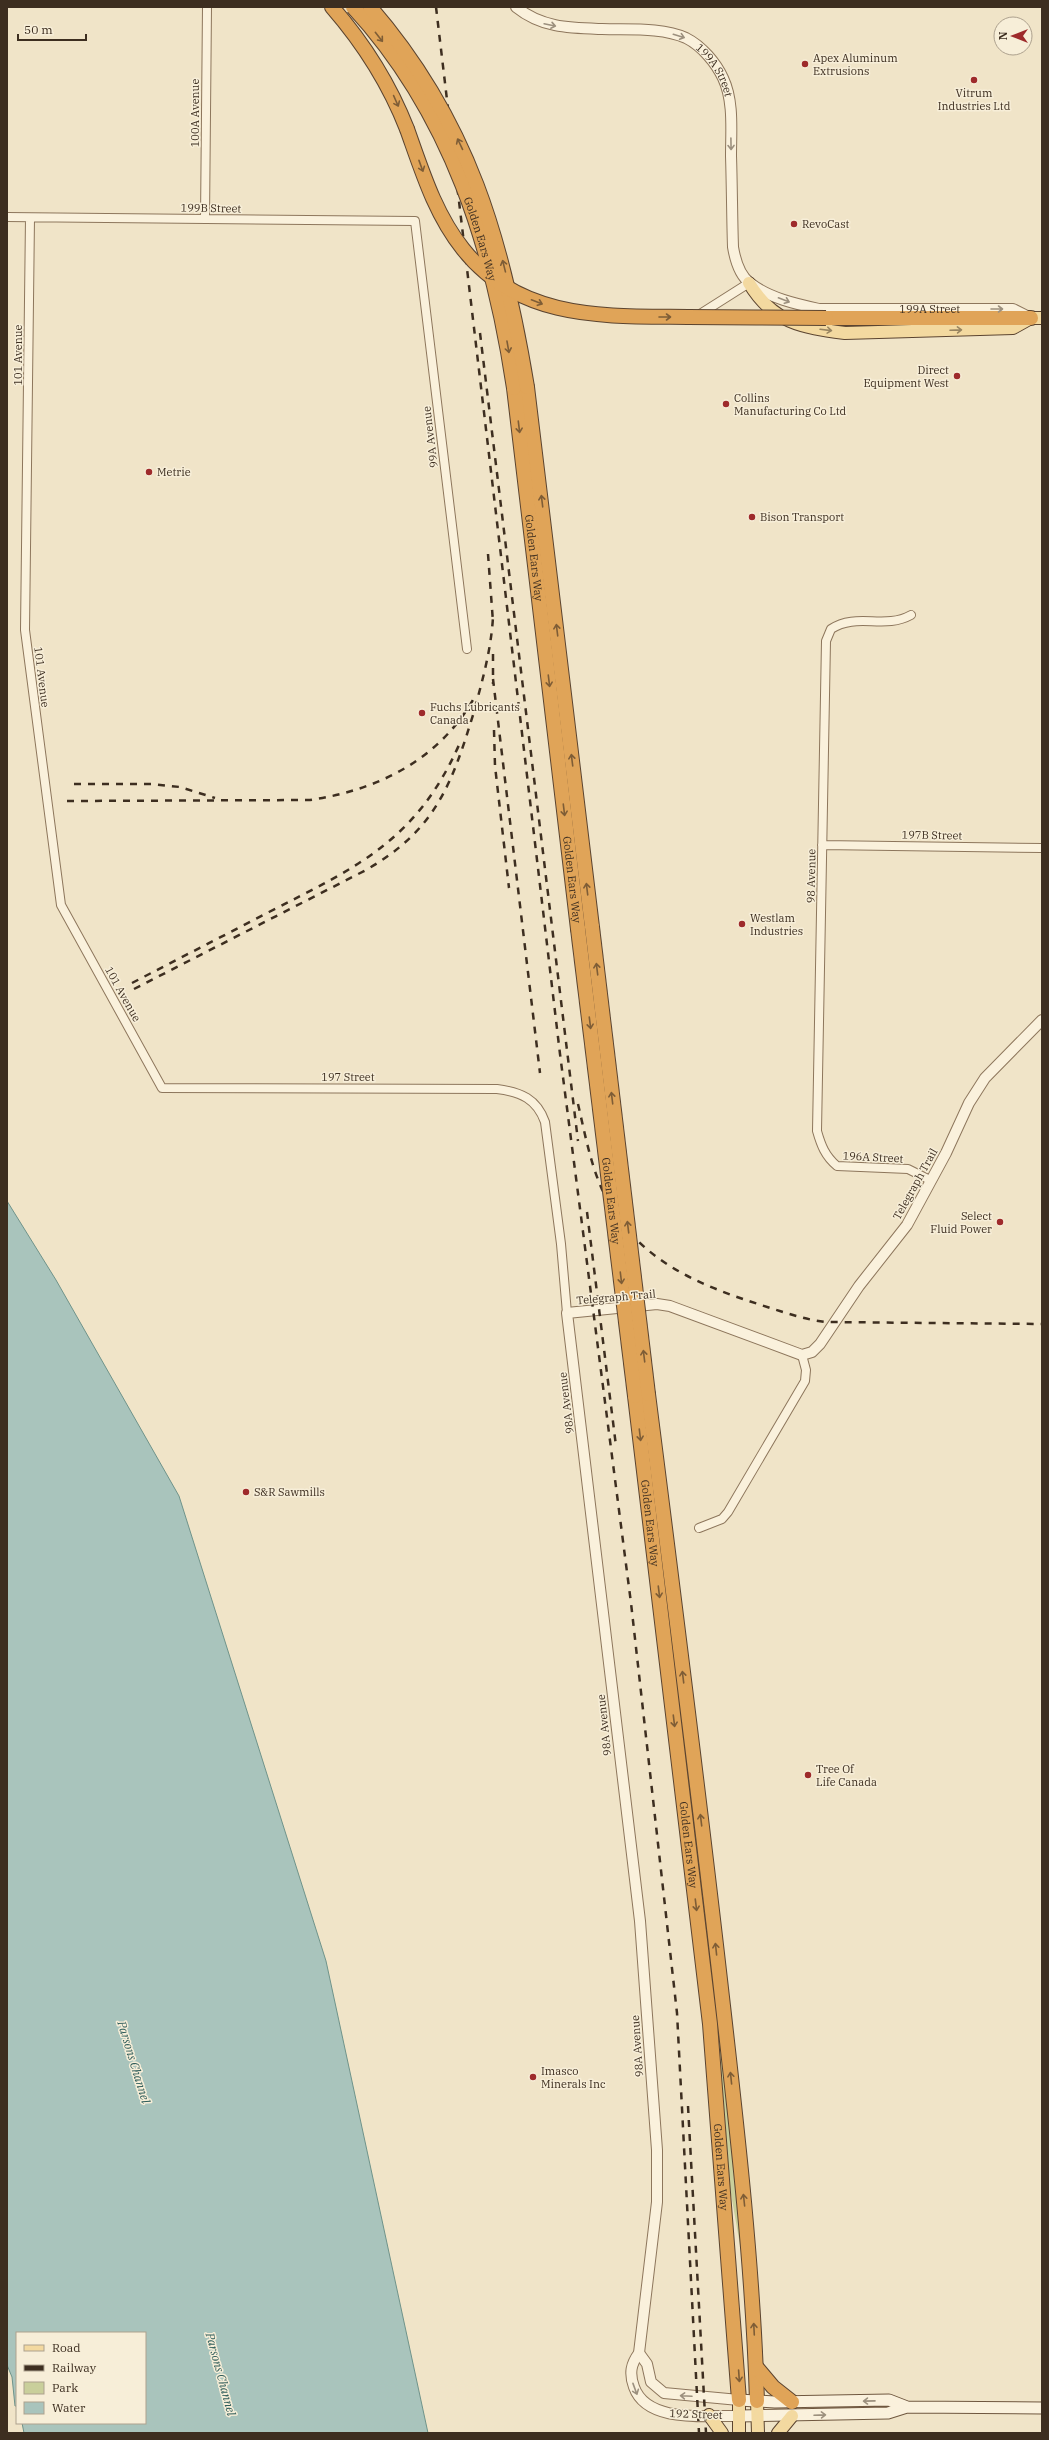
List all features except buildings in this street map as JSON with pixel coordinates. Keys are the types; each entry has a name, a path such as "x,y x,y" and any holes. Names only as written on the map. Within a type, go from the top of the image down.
{"highway":[{"path":"332,7 360,40 389,85 432,197 449,230 472,260 500,284 545,305 581,314 618,316 1036,318"},
{"name":"Golden Ears Way","path":"353,7 404,71 422,100 456,165 478,222 521,387"},
{"name":"Golden Ears Way","path":"370,7 397,40 426,81 456,135 476,179 506,275 521,387 642,1395 734,2102 751,2270 757,2401"},
{"name":"Golden Ears Way","path":"642,1395 710,2024 739,2400"},
{"path":"756,2368 792,2409"}],"main road":[{"path":"749,283 769,310 790,322 818,329 845,333 1013,328 1036,318"},
{"name":"192 Street","path":"739,2400 757,2401 792,2409"},
{"name":"Golden Ears Way","path":"739,2400 739,2433"},
{"name":"192 Street","path":"739,2416 758,2416 792,2409 888,2400 907,2407 1042,2408"},
{"name":"Golden Ears Way","path":"757,2401 758,2433"},
{"path":"778,2433 792,2409"},
{"path":"709,2415 722,2433"}],"street":[{"name":"100A Avenue","path":"206,219 207,7"},
{"name":"199A Street","path":"516,7 533,19 553,26 674,34 687,39 702,49 714,63 725,84 731,120 733,247 735,260 749,283 788,301 819,308 1013,309 1036,318"},
{"name":"199B Street","path":"7,217 415,221"},
{"name":"101 Avenue","path":"30,218 25,630 61,904 162,1088"},
{"name":"99A Avenue","path":"415,221 467,649"},
{"path":"692,318 749,283"},
{"name":"98 Avenue","path":"837,1166 829,1159 820,1144 817,1131 826,641 831,629 846,621 899,622 911,615"},
{"name":"197B Street","path":"822,845 1042,848"},
{"name":"Telegraph Trail","path":"567,1313 652,1305 670,1306 802,1355 812,1352 820,1344 859,1286 907,1225 969,1103 985,1078 1042,1020"},
{"name":"197 Street","path":"162,1088 497,1089 520,1093 531,1100"},
{"name":"98A Avenue","path":"531,1100 537,1106 545,1122 561,1244 567,1313 640,1921 657,2150 657,2202 639,2353"},
{"name":"196A Street","path":"837,1166 908,1169 930,1180"},
{"path":"699,1528 722,1519 728,1512 805,1381 806,1370 802,1355"},
{"name":"192 Street","path":"739,2400 664,2393 651,2382 647,2364 639,2353 631,2365 631,2374 636,2394 651,2408 670,2414 739,2416"}],"green space":[{"path":"644,1402 716,1992 744,2262 728,2177 714,1992 642,1403"}],"water":[{"name":"Parsons Channel","path":"7,1201 56,1280 179,1496 326,1961 428,2433 24,2433 22,2424 146,2424 146,2332 16,2332 16,2406 12,2377 7,2365"}],"railway":[{"path":"436,7 560,1054 631,1603 677,2013 699,2433"},
{"path":"480,333 578,1141"},
{"path":"488,554 493,622"},
{"path":"134,989 366,870 389,855 424,823 437,805 457,764 465,741 483,678 493,617"},
{"path":"493,654 493,684"},
{"path":"493,679 540,1073"},
{"path":"67,801 310,800 359,789 383,780 425,755 443,739 460,720 474,698"},
{"path":"494,730 495,766 509,888"},
{"path":"132,983 330,880 381,848 403,828 424,805 442,778 459,745"},
{"path":"74,784 151,784 180,787 215,798"},
{"path":"578,1104 594,1168 610,1205 623,1225 655,1256 694,1279 736,1297 816,1321 1042,1324"},
{"path":"587,1212 616,1446"},
{"path":"688,2106 706,2433"}],"place":[{"name":"Apex Aluminum Extrusions","path":"805,64"},
{"name":"Vitrum Industries Ltd","path":"974,80"},
{"name":"RevoCast","path":"794,224"},
{"name":"Direct Equipment West","path":"957,376"},
{"name":"Collins Manufacturing Co Ltd","path":"726,404"},
{"name":"Metrie","path":"149,472"},
{"name":"Bison Transport","path":"752,517"},
{"name":"Fuchs Lubricants Canada","path":"422,713"},
{"name":"Westlam Industries","path":"742,924"},
{"name":"Select Fluid Power","path":"1000,1222"},
{"name":"S&R Sawmills","path":"246,1492"},
{"name":"Tree Of Life Canada","path":"808,1775"},
{"name":"Imasco Minerals Inc","path":"533,2077"}]}
